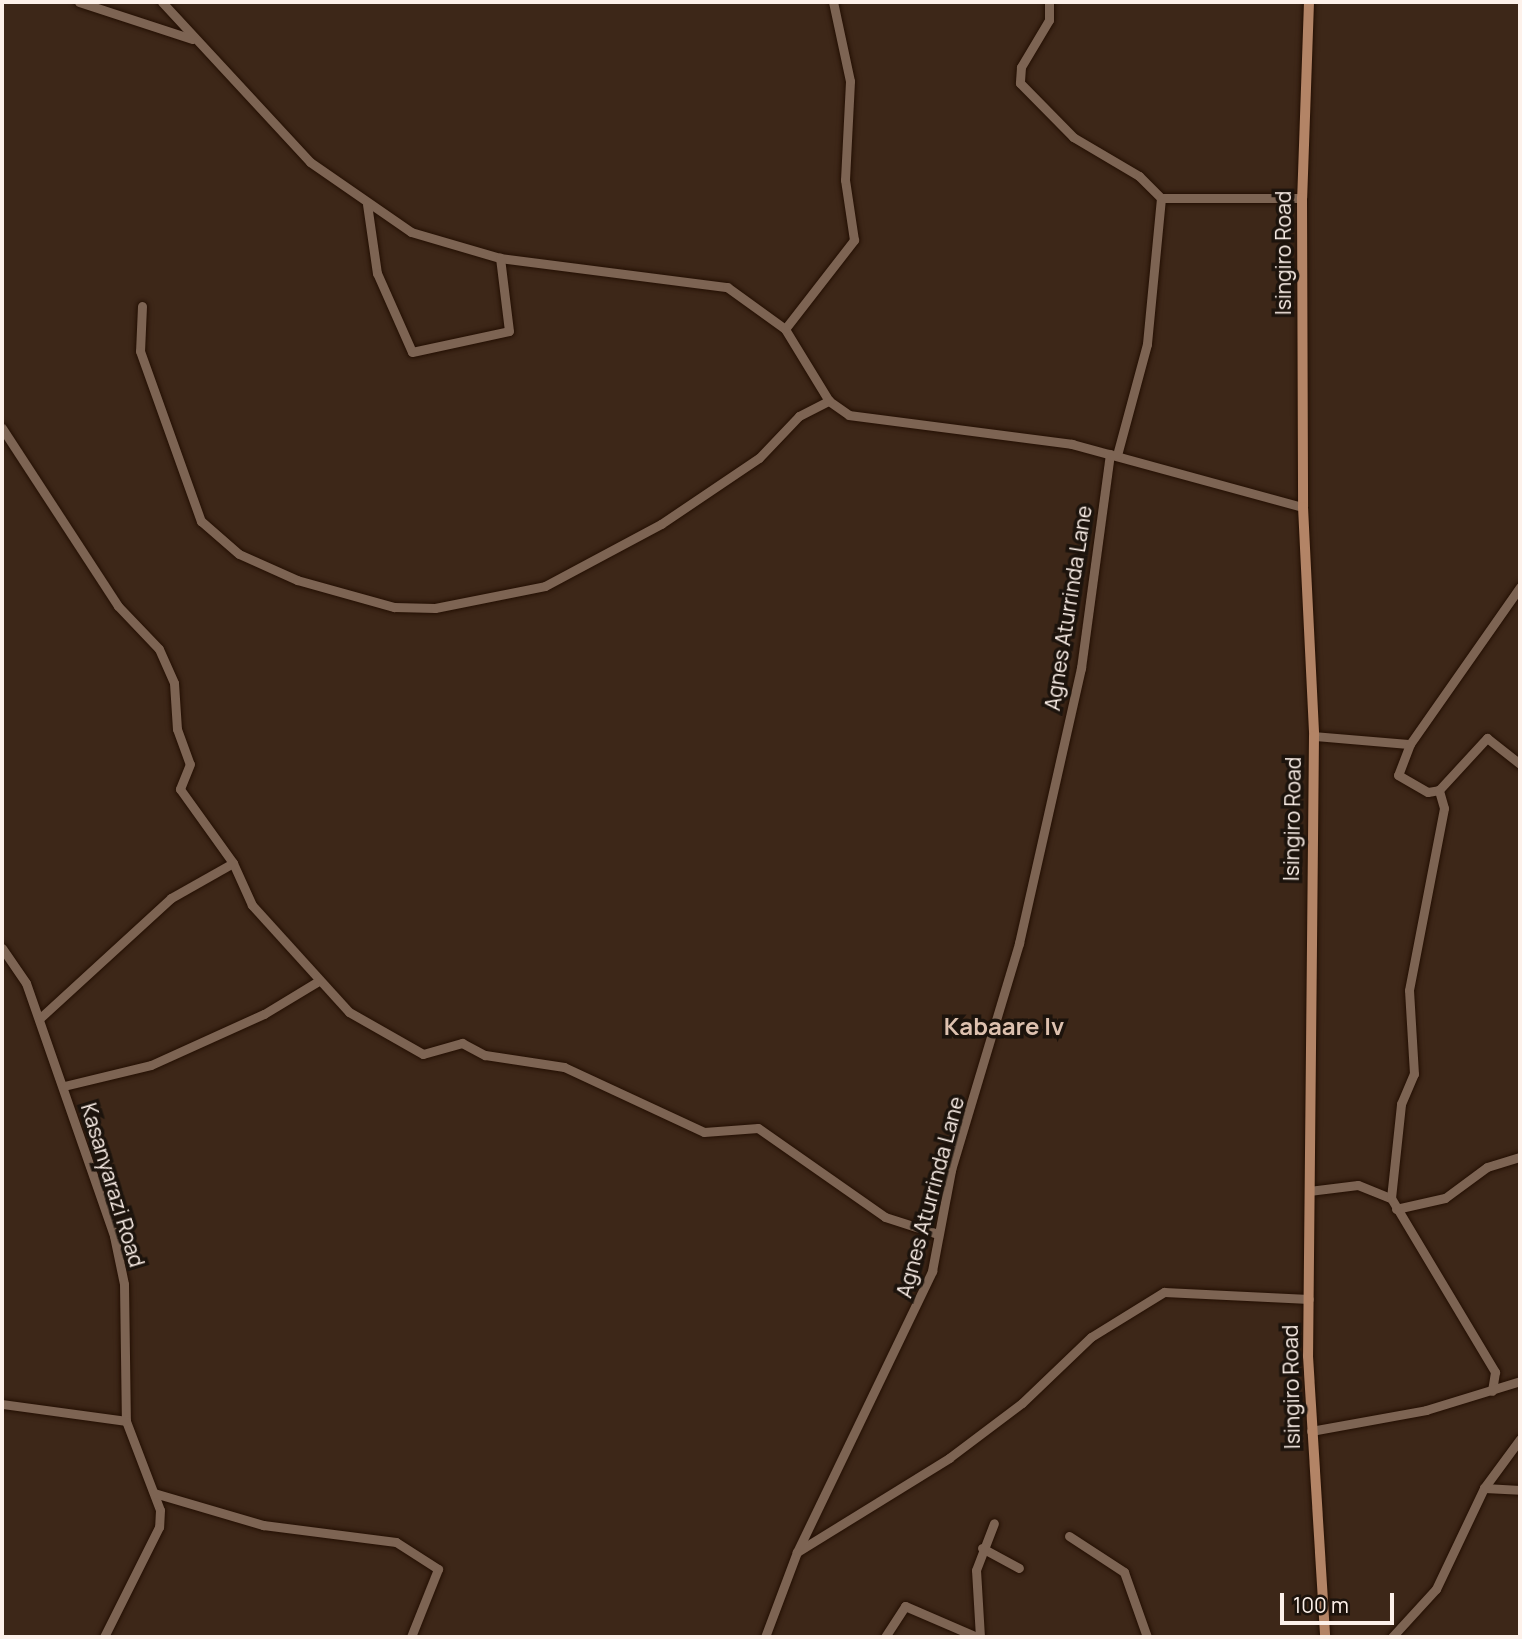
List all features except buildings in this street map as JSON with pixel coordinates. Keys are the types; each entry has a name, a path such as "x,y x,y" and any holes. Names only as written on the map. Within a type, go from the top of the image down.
{"main road":[{"name":"Isingiro Road","path":"1312,4 1302,198 1303,508 1314,736 1309,1298 1311,1431 1325,1637"}],"street":[{"path":"79,2 194,39"},
{"path":"162,2 310,162 411,232 499,258 727,287 785,329 828,401 849,415 877,422 1026,437 1113,454 1303,508"},
{"path":"785,329 854,240 845,180 850,81 833,2"},
{"path":"1049,2 1049,20 1021,67 1020,83 1063,129 1139,176 1161,198 1302,198"},
{"name":"Agnes Aturrinda Lane","path":"765,1637 797,1552 922,1301 938,1234 1020,943 1081,668 1113,454 1147,344 1161,198"},
{"path":"367,204 377,273 412,352 509,331 499,258"},
{"path":"142,306 140,351 201,520 240,554 297,580 394,607 435,608 545,586 661,524 759,458 800,416 828,401"},
{"path":"2,428 118,606 159,649 174,682 177,729 190,764 180,789 233,863 251,905 317,982 349,1012 424,1054 462,1043 485,1055 564,1067 704,1132 758,1128 885,1217 938,1234"},
{"path":"1520,587 1410,744 1398,775 1428,792 1439,790 1487,738 1520,764"},
{"path":"1314,736 1410,744"},
{"path":"1439,790 1444,808 1409,990 1413,1074 1401,1104 1391,1198 1495,1372 1492,1391"},
{"path":"39,1020 171,898 233,863"},
{"name":"Kasanyarazi Road","path":"2,948 26,983 64,1086 124,1284 127,1421 154,1493 159,1527 104,1637"},
{"path":"64,1086 151,1065 264,1014 317,982"},
{"path":"1396,1209 1445,1198 1487,1167 1520,1157"},
{"path":"1309,1191 1358,1185 1391,1198"},
{"path":"797,1552 948,1458 1022,1403 1091,1337 1164,1292 1309,1298"},
{"path":"1311,1431 1426,1410 1520,1381"},
{"path":"2,1404 127,1421"},
{"path":"1392,1637 1436,1589 1484,1488 1520,1439"},
{"path":"1484,1488 1520,1490"},
{"path":"154,1493 263,1525 396,1542 438,1569 411,1637"},
{"path":"885,1637 905,1606 978,1637 976,1570 982,1548 994,1523"},
{"path":"1069,1536 1125,1572 1147,1637"},
{"path":"982,1548 1019,1568"}],"district":[{"name":"Kabaare Iv","path":"1004,1026"}]}
